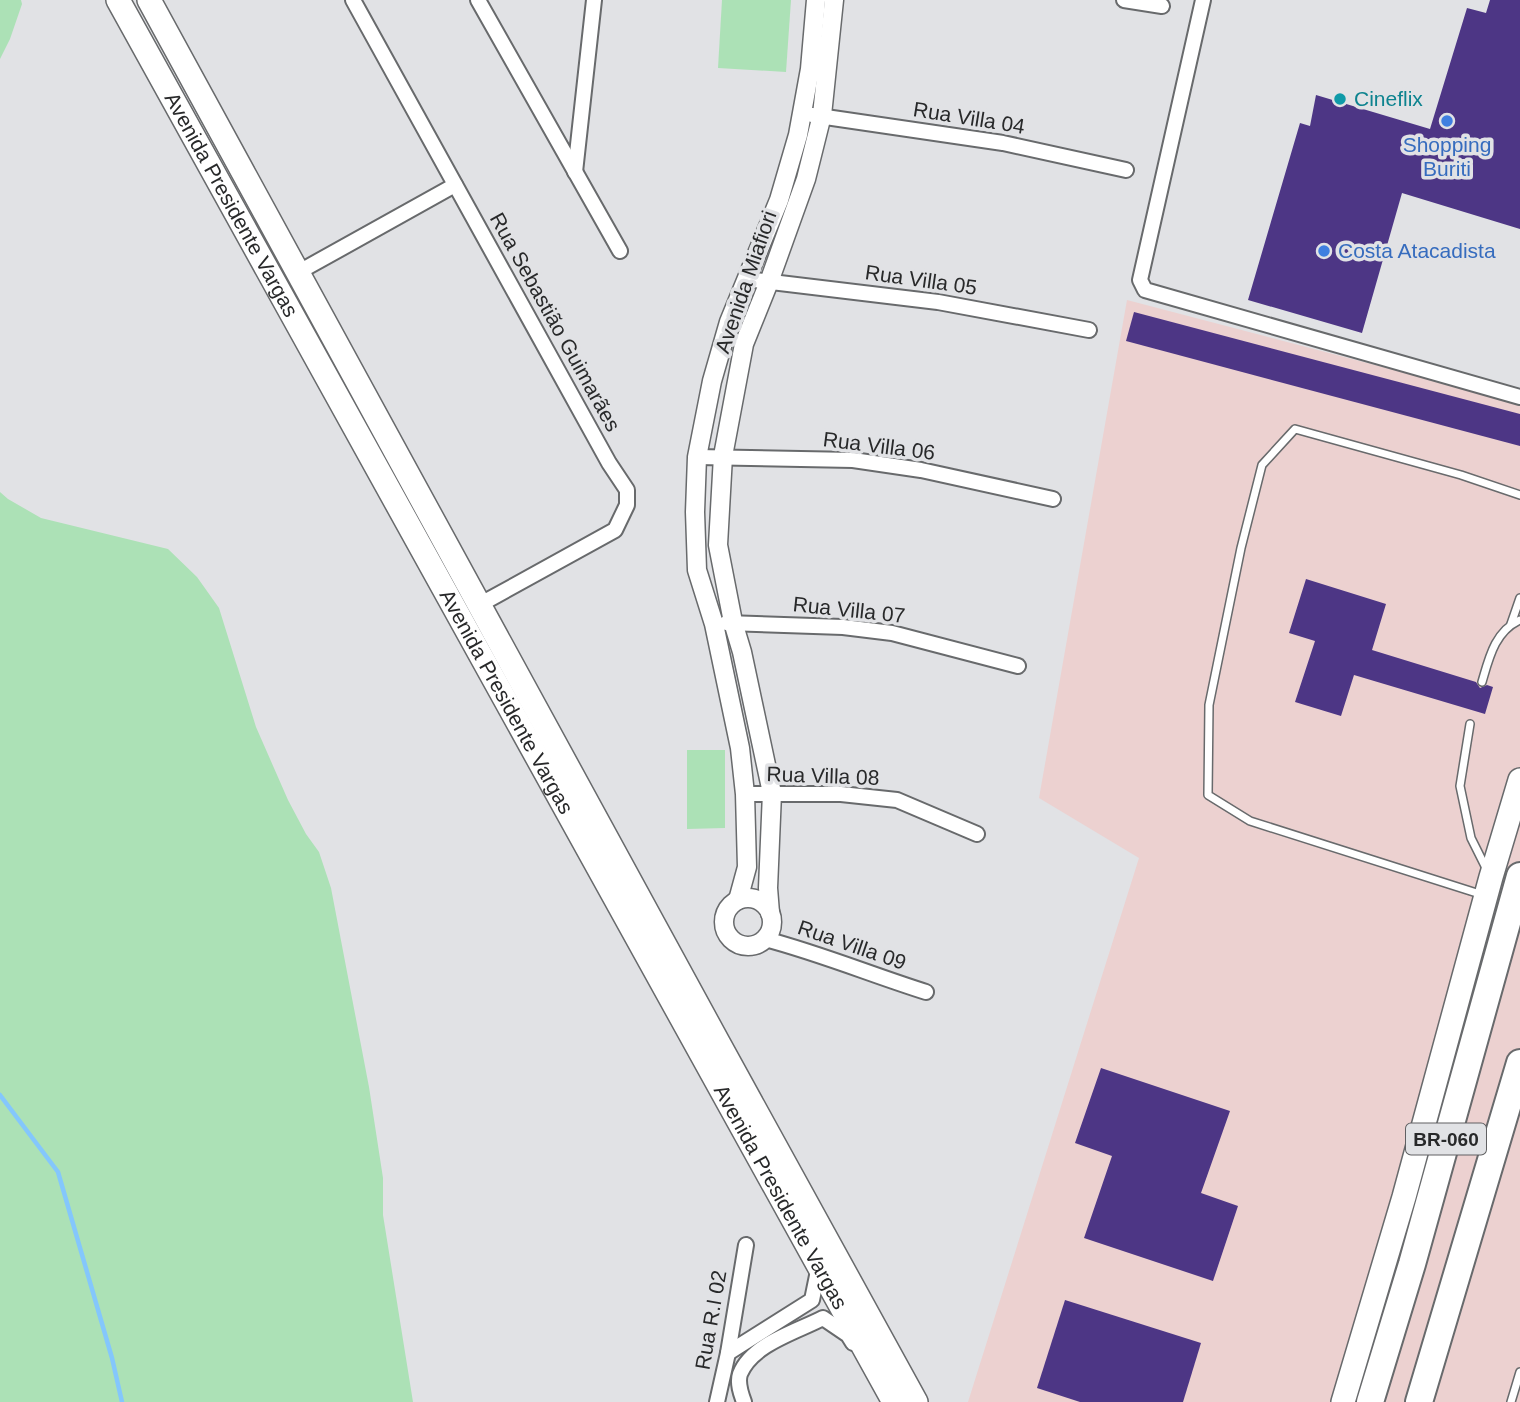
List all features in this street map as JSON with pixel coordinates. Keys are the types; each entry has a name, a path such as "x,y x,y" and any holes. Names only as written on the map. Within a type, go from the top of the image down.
{"highway":[{"name":"BR-060","path":"1370,1402 1412,1264 1520,876"},
{"name":"BR-060","path":"1419,1402 1516,1084 1520,1063"}],"main road":[{"name":"Avenida Presidente Vargas","path":"117,0 916,1402"},
{"name":"Avenida Presidente Vargas","path":"149,0 479,605 705,1065 820,1264 894,1402"},
{"path":"1343,1402 1404,1197 1520,780"}],"street":[{"name":"Rua Sebastião Guimarães","path":"353,0 609,463 627,490 627,505 615,530 479,605"},
{"path":"478,0 620,251"},
{"path":"575,172 594,0"},
{"name":"Avenida Miafiori","path":"738,900 747,867 746,794 740,748 714,624 698,570 695,512 697,457 712,381 729,322 779,200 803,114 816,0"},
{"name":"Avenida Miafiori","path":"770,913 768,888 772,793 718,545 723,456 744,344 806,179 822,116 834,0"},
{"path":"1124,0 1162,6"},
{"path":"1203,0 1140,279 1145,290 1520,397"},
{"name":"Rua Villa 04","path":"803,114 1003,143 1126,170"},
{"path":"297,272 455,185"},
{"name":"Rua Villa 05","path":"746,279 938,302 1089,330"},
{"name":"Rua Villa 06","path":"697,457 853,460 921,470 1053,499"},
{"name":"Rua Villa 07","path":"714,624 733,622 843,626 892,633 1018,666"},
{"name":"Rua Villa 08","path":"746,794 841,794 897,800 977,834"},
{"path":"738,900 757,900 765,905 770,913 770,931 765,939 747,946 730,939 725,931 725,913 738,900"},
{"name":"Rua Villa 09","path":"765,939 816,952 859,971 926,992"},
{"name":"Rua R.I 02","path":"718,1402 746,1245"},
{"path":"820,1264 812,1300 823,1318 848,1335 886,1402"},
{"path":"728,1353 812,1300"},
{"path":"743,1402 739,1376 752,1356 823,1318"},
{"path":"718,1402 733,1397 743,1402"}],"lane":[{"path":"1489,887 1250,821 1208,795 1209,705 1241,548 1262,465 1295,429 1461,475 1520,495"},
{"path":"1482,682 1491,649 1511,624 1520,598"},
{"path":"1511,624 1520,620"},
{"path":"1470,724 1460,786 1471,838 1489,887"},
{"path":"1511,1402 1520,1372"}],"shaded area":[{"path":"1127,300 1520,403 1520,1402 968,1402 1139,858 1039,798"}],"green space":[{"path":"0,0 21,0 22,4 0,59"},
{"path":"722,0 791,0 786,72 718,68"},
{"path":"0,492 41,518 168,549 197,577 219,608 256,727 288,800 319,852 331,888 369,1087 383,1178 383,1215 413,1402 0,1402"},
{"path":"687,750 725,750 725,828 687,829"}],"building":[{"path":"1490,0 1520,0 1520,229 1402,193 1362,333 1248,300 1300,123 1310,126 1316,95 1430,129 1467,8 1486,13"},
{"path":"1134,312 1520,414 1520,446 1126,341"},
{"path":"1306,579 1386,604 1372,650 1476,682 1480,688 1487,685 1493,687 1485,714 1354,675 1341,716 1295,702 1315,641 1289,633"},
{"path":"1101,1068 1230,1111 1201,1193 1238,1206 1213,1281 1084,1238 1112,1156 1075,1143"},
{"path":"1065,1300 1201,1343 1183,1402 1080,1402 1037,1388"}],"waterway":[{"path":"0,1095 58,1172 112,1358 122,1402"}],"place":[{"name":"Cineflix","path":"1340,99"},
{"name":"Shopping Buriti","path":"1447,121"},
{"name":"Costa Atacadista","path":"1324,251"}]}
